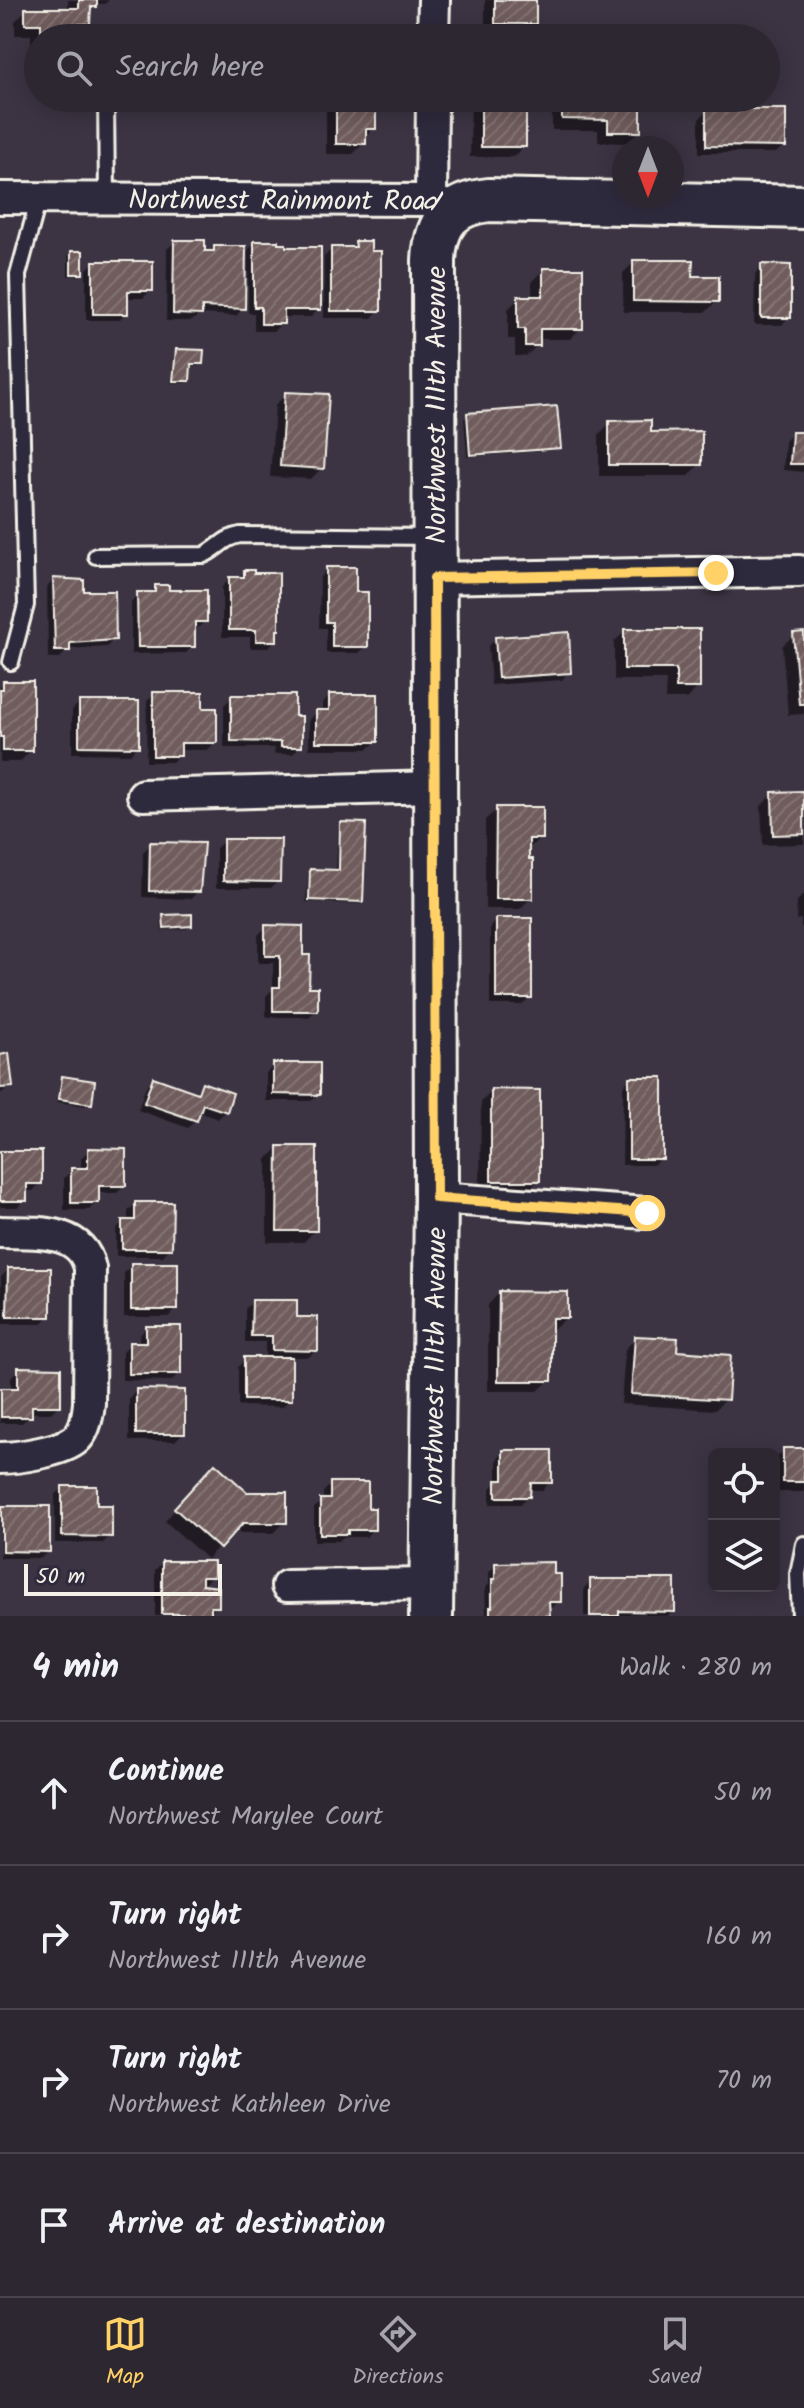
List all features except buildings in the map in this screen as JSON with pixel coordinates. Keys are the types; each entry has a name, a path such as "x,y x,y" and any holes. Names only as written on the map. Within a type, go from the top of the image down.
{"street":[{"path":"433,24 434,0"},
{"name":"Northwest 111th Avenue","path":"431,1600 436,1198 435,247 443,205 433,112"},
{"name":"Northwest Rainmont Road","path":"0,198 443,205 489,200 804,207"},
{"path":"434,578 799,571"},
{"path":"143,795 435,787"},
{"path":"436,1198 647,1213"},
{"path":"0,1232 51,1233 69,1239 87,1257 90,1268 89,1403 83,1427 76,1439 60,1447 0,1458"},
{"path":"287,1586 431,1600"}],"lane":[{"path":"106,112 107,199"},
{"path":"11,662 26,605 18,275 39,198"},
{"path":"96,556 204,555 229,537 240,535 435,537"},
{"path":"800,1616 798,1574 804,1544"}],"route":[{"path":"647,1213 436,1198 434,578 716,573"}]}
